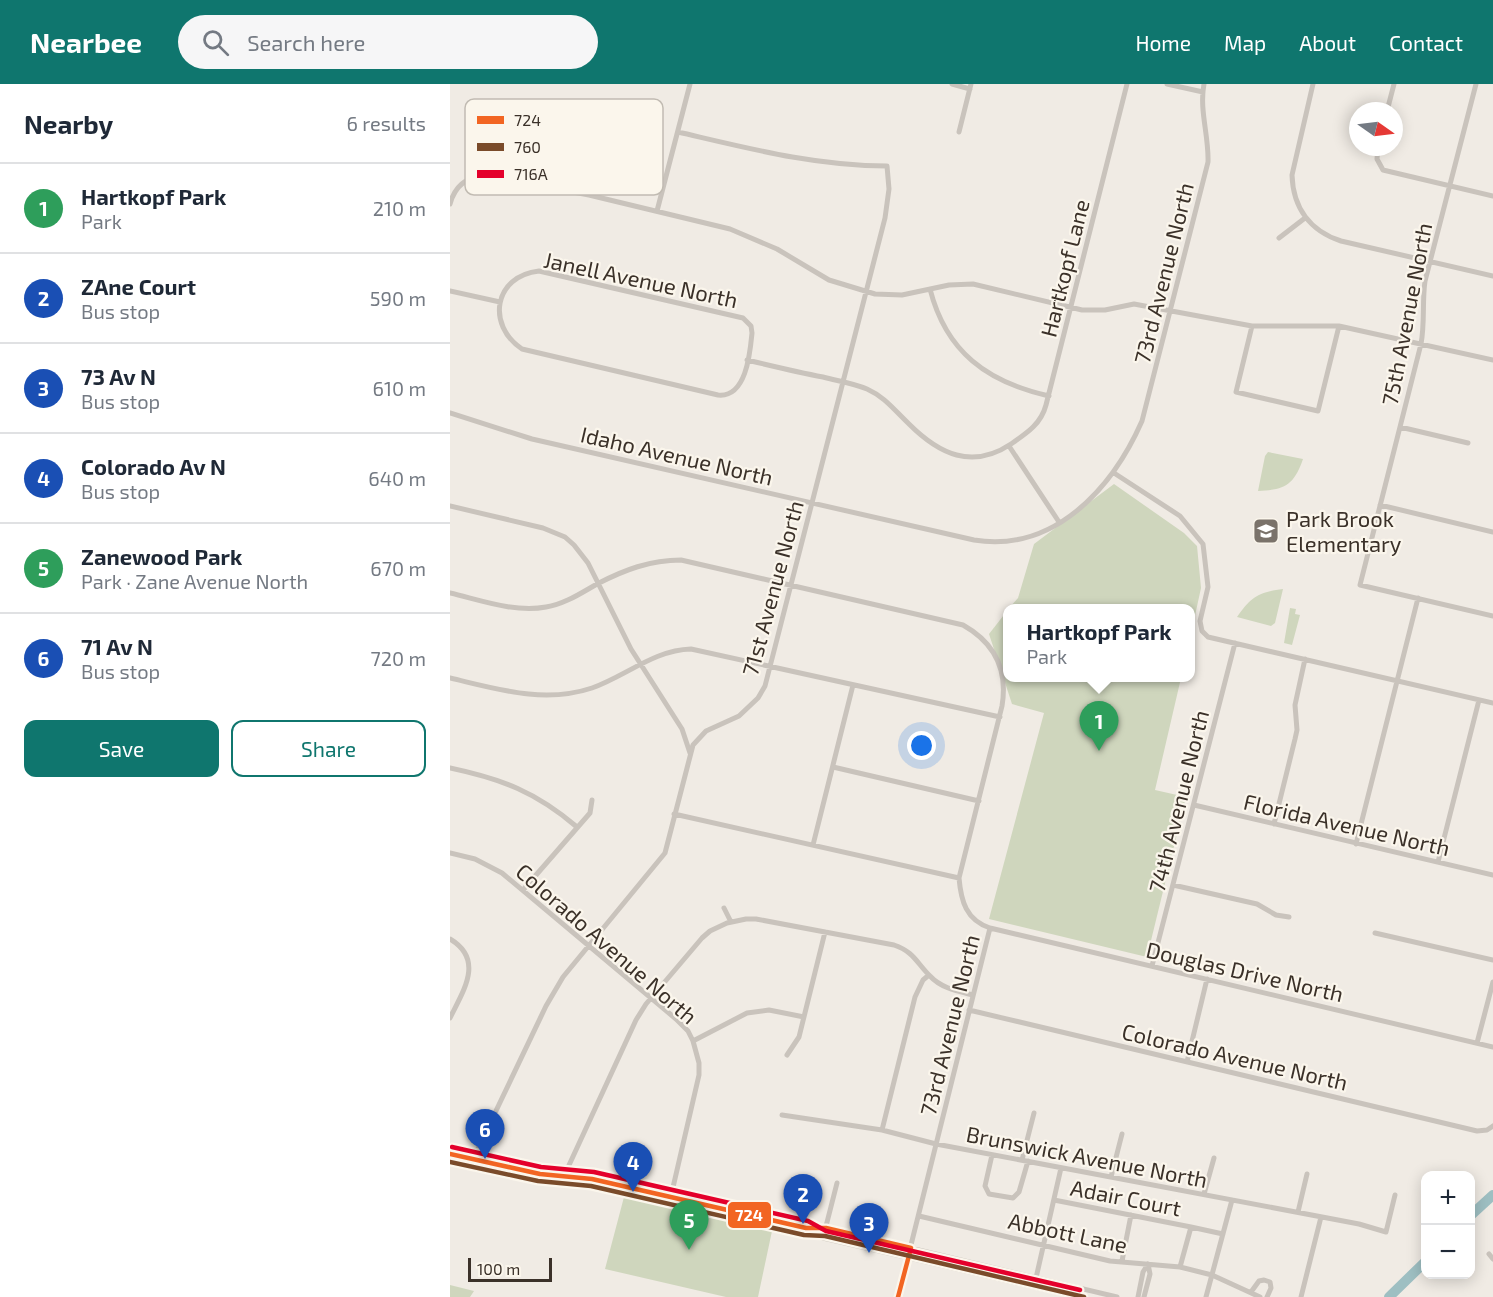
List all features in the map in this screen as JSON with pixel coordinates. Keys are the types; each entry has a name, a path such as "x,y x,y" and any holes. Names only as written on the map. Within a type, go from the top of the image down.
{"street":[{"path":"663,188 690,84"},
{"path":"952,84 970,87 959,132"},
{"name":"Hartkopf Lane","path":"747,360 843,382 878,394 918,432 944,450 959,455 981,458 992,455 1027,434 1044,413 1127,84"},
{"path":"1167,84 1203,92"},
{"name":"73rd Avenue North","path":"1119,464 1142,421 1208,162 1203,114 1204,84"},
{"path":"1313,84 1292,175 1295,197 1305,218 1321,233 1331,238 1493,276"},
{"path":"1389,102 1394,84"},
{"name":"75th Avenue North","path":"1418,598 1360,585 1421,344 1424,326 1424,292 1430,262 1476,84"},
{"name":"71st Avenue North","path":"473,1160 554,991 588,944 665,853 693,745 706,731 728,723 749,708 765,686 885,218 889,189 887,166 813,161 678,132"},
{"path":"1377,156 1383,170 1493,196"},
{"path":"450,204 454,192 465,182"},
{"path":"589,195 730,229 777,249 830,280 866,292 888,296 902,295 961,284 973,284 1094,311 1134,304 1233,324 1339,326 1493,360"},
{"path":"657,211 661,195"},
{"path":"1279,238 1305,218"},
{"name":"Janell Avenue North","path":"539,271 738,315 748,322 752,333 740,386 724,396 522,350 508,339 500,323 500,302 514,279 539,271"},
{"path":"930,289 937,314 945,329 967,357 996,379 1028,392 1048,396"},
{"path":"450,291 500,302"},
{"path":"1252,326 1236,392 1318,411 1339,326"},
{"name":"Idaho Avenue North","path":"450,412 532,438 990,543 1023,540 1059,522 1090,499 1114,473 1119,464"},
{"path":"1400,427 1468,443"},
{"path":"1009,446 1059,522"},
{"path":"1114,473 1180,516 1203,544 1208,571 1208,587 1200,621 1202,631 1208,637 1493,703"},
{"path":"450,506 543,528 565,537 581,553 631,649 682,729 690,754"},
{"path":"1380,506 1493,532"},
{"name":"73rd Avenue North","path":"598,584 637,566 666,560 696,562 951,621 973,631 991,648 997,658 1003,679"},
{"path":"450,593 535,609 559,604 598,584"},
{"path":"1356,844 1418,598 1493,616"},
{"name":"74th Avenue North","path":"1152,966 1235,643"},
{"path":"450,678 521,694 561,695 593,687 667,652 691,649 1000,717"},
{"path":"1274,824 1297,730 1295,705 1305,659"},
{"name":"73rd Avenue North","path":"898,1297 990,928 979,923 966,910 959,878 1000,717 1004,682"},
{"path":"813,845 853,685"},
{"path":"1438,862 1479,700"},
{"path":"832,767 979,801"},
{"path":"450,768 500,780 519,788 554,808 577,827"},
{"path":"523,890 590,813 592,800"},
{"name":"Florida Avenue North","path":"1194,805 1493,875"},
{"path":"675,814 959,878"},
{"name":"Colorado Avenue North","path":"450,853 489,865 523,890 680,1023 693,1041 697,1052 699,1075 671,1196"},
{"path":"1173,885 1257,904 1276,915 1289,917"},
{"path":"724,908 731,922"},
{"path":"564,1176 636,1020 651,998 710,931 731,922 756,919 903,948 918,959 929,975 944,987 973,995"},
{"name":"Douglas Drive North","path":"990,928 1493,1047"},
{"path":"787,1055 799,1037 825,932"},
{"path":"1375,933 1493,960"},
{"path":"450,939 461,947 470,969 466,985 450,1018"},
{"path":"882,1130 915,997 922,980 929,975"},
{"path":"1187,1062 1207,979"},
{"path":"1477,1043 1493,982"},
{"path":"693,1041 747,1013 769,1010 804,1017"},
{"name":"Colorado Avenue North","path":"969,1010 1477,1131 1487,1130 1493,1126"},
{"path":"992,1155 985,1186 989,1194 1013,1198 1019,1192 1034,1113"},
{"name":"Brunswick Avenue North","path":"782,1115 882,1130 936,1144 1298,1212 1386,1232 1395,1195"},
{"path":"1111,1177 1122,1134"},
{"path":"450,1154 540,1174 584,1178 671,1196 806,1228 826,1228 1117,1297"},
{"path":"1204,1194 1214,1158"},
{"path":"1036,1278 1061,1167"},
{"path":"1298,1212 1307,1174"},
{"path":"823,1238 837,1183"},
{"name":"Adair Court","path":"1054,1200 1191,1227"},
{"path":"1206,1297 1232,1200"},
{"path":"1122,1262 1131,1215"},
{"name":"Abbott Lane","path":"919,1216 1110,1262 1180,1267 1212,1275 1260,1297"},
{"path":"1301,1297 1321,1217"},
{"path":"1180,1267 1191,1227 1223,1234"},
{"path":"806,1228 823,1238 1078,1297"},
{"path":"1137,1297 1143,1272 1149,1264"},
{"path":"1144,1297 1150,1274 1149,1264"},
{"path":"1251,1292 1259,1281 1264,1280 1270,1282 1271,1288 1267,1297"}],"green space":[{"path":"1268,452 1303,459 1296,475 1287,484 1275,489 1258,491 1265,456"},
{"path":"1114,484 1184,533 1197,546 1201,588 1195,616 1195,604 1013,604 1018,598 1034,544"},
{"path":"1283,589 1275,623 1271,626 1237,617 1256,597"},
{"path":"1290,608 1296,609 1295,614 1300,615 1292,645 1284,643"},
{"path":"1003,616 1003,677 989,634"},
{"path":"1005,682 1180,682 1155,790 1186,797 1147,957 989,919 1044,713 1012,704"},
{"path":"624,1197 772,1231 758,1297 726,1297 605,1269"},
{"path":"450,1285 474,1291 470,1297 450,1297"}],"waterway":[{"path":"1475,1211 1493,1195"},
{"path":"1389,1297 1421,1266"}],"transit line":[{"name":"716A","path":"452,1147 541,1167 594,1172 808,1221 826,1231 1080,1290"},
{"name":"724","path":"450,1154 540,1174 592,1179 806,1228 826,1228 911,1248 898,1297"},
{"name":"760","path":"450,1162 538,1181 591,1186 804,1235 825,1236 1084,1297"}],"place":[{"name":"Park Brook Elementary","path":"1266,531"},
{"name":"Hartkopf Park","path":"1099,751"},
{"name":"71 Av N","path":"485,1159"},
{"name":"Colorado Av N","path":"633,1192"},
{"name":"ZAne Court","path":"803,1224"},
{"name":"Zanewood Park","path":"689,1250"},
{"name":"73 Av N","path":"869,1253"}]}
